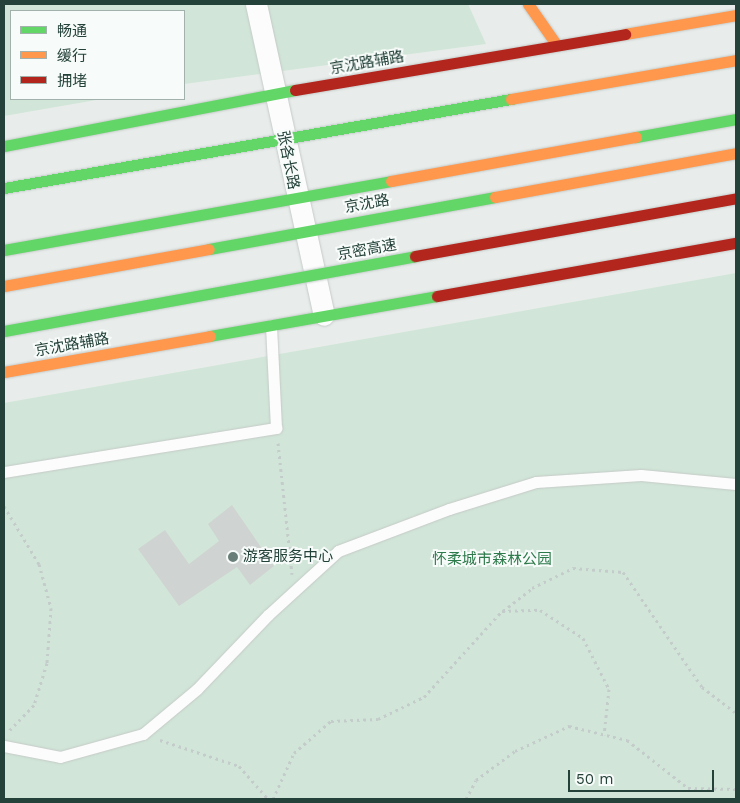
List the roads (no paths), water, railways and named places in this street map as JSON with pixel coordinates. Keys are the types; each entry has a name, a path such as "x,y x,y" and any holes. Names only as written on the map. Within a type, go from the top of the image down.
{"main road":[{"path":"528,4 556,44"},
{"name":"京沈路辅路","path":"4,146 275,94 556,44 736,15"},
{"path":"4,188 736,60"},
{"name":"京沈路","path":"4,250 736,119"},
{"name":"京沈路","path":"4,286 736,153"},
{"name":"京密高速","path":"4,331 736,198"},
{"name":"京沈路辅路","path":"4,372 736,243"}],"street":[{"name":"张各长路","path":"256,4 303,231 324,315"}],"lane":[{"path":"4,472 276,428 271,325"},
{"path":"4,746 60,758 143,734 197,689 294,591 338,551 536,482 641,475 736,484"}],"place":[{"name":"游客服务中心","path":"233,557"}],"park label":[{"name":"怀柔城市森林公园","path":"492,560"}]}
